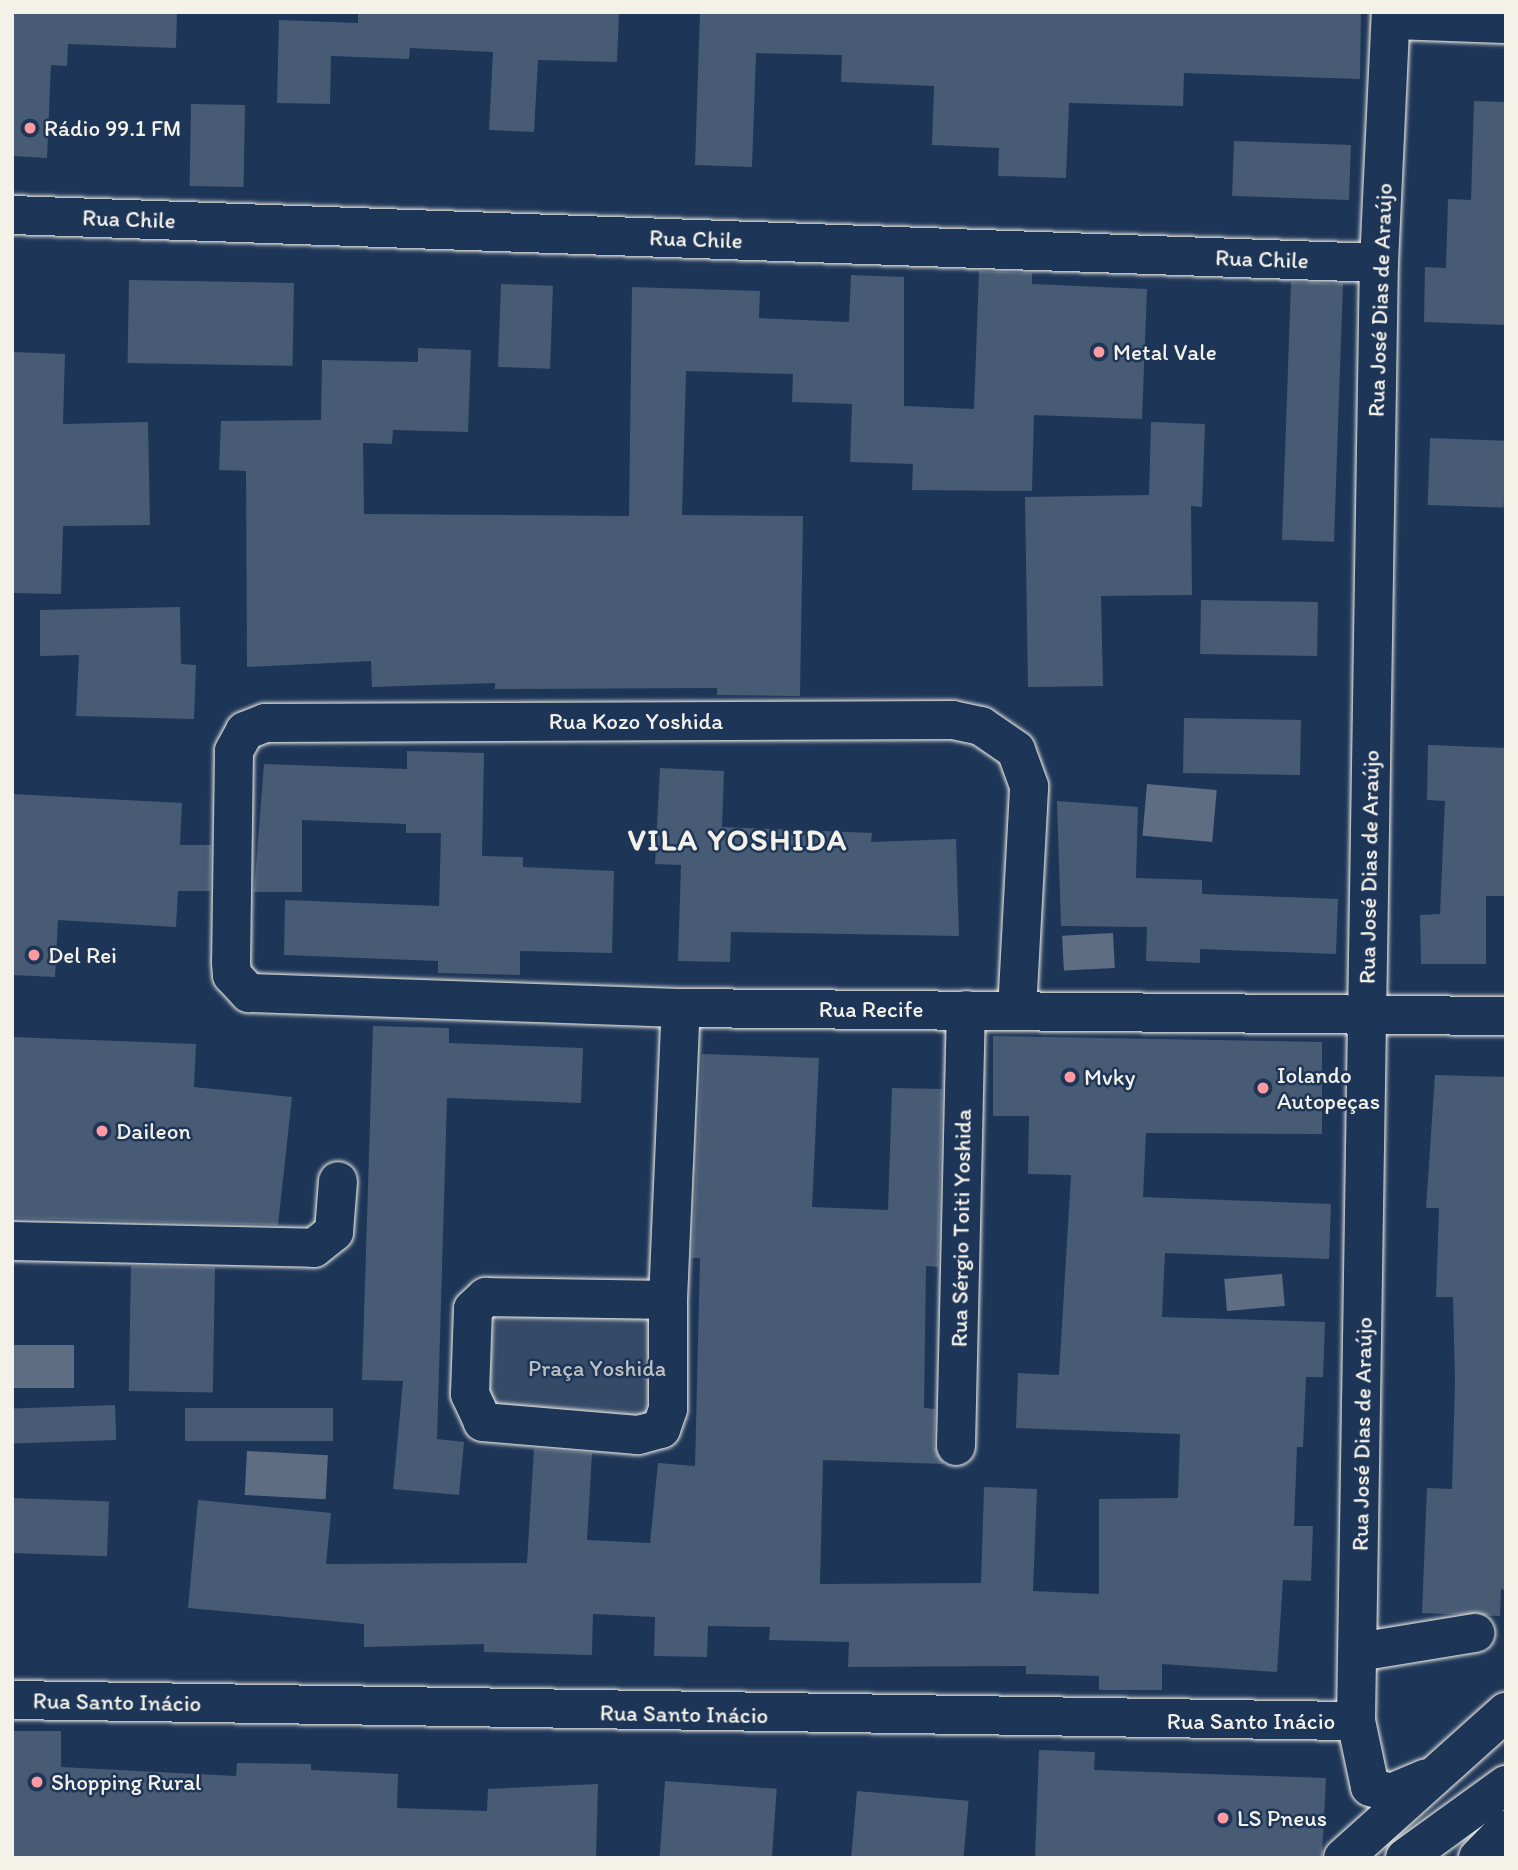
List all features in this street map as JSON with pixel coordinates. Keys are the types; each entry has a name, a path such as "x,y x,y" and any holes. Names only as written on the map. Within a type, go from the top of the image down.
{"main road":[{"path":"1391,16 1506,24"},
{"name":"Rua José Dias de Araújo","path":"1391,16 1379,263 1356,1721 1370,1787 1377,1793 1405,1788 1446,1768"},
{"name":"Rua Chile","path":"12,215 1379,263"},
{"name":"Rua Kozo Yoshida","path":"239,986 231,962 232,767 239,737 255,725 953,720 997,732 1027,772 1017,1011"},
{"name":"Rua Recife","path":"239,986 276,998 681,1008 1506,1016"},
{"path":"668,1300 486,1297 473,1309 471,1322 474,1413 502,1428 656,1432 668,1409 668,1300 681,1008"},
{"name":"Rua Sérgio Toiti Yoshida","path":"956,1446 966,1010"},
{"path":"12,1241 314,1248 334,1232 338,1181"},
{"path":"1359,1652 1475,1633"},
{"name":"Rua Santo Inácio","path":"12,1699 1356,1721"},
{"path":"1343,1858 1506,1712"},
{"path":"1405,1858 1506,1785"},
{"path":"1478,1858 1506,1829"}],"green space":[{"name":"Praça Yoshida","path":"493,1316 656,1317 646,1418 514,1418 489,1401"}],"shaded area":[{"path":"1147,784 1217,790 1212,842 1142,836"},
{"path":"1113,933 1115,968 1064,971 1062,936"},
{"path":"1282,1274 1285,1306 1227,1311 1224,1279"},
{"path":"12,1345 74,1345 74,1388 12,1388"},
{"path":"247,1451 328,1455 326,1499 245,1495"}],"building":[{"path":"12,12 177,12 176,48 68,44 67,66 51,65 47,158 12,156"},
{"path":"358,12 619,12 617,62 538,60 534,132 489,130 493,52 410,48 409,59 331,56 330,104 277,103 279,20 358,23"},
{"path":"700,12 1361,12 1360,79 1184,73 1183,106 1069,103 1066,178 998,176 999,148 932,145 934,86 841,82 842,55 756,53 752,167 695,165"},
{"path":"1474,101 1506,102 1506,325 1424,322 1425,267 1446,268 1448,199 1471,200"},
{"path":"191,104 245,105 244,187 190,186"},
{"path":"1234,141 1351,145 1349,200 1232,196"},
{"path":"979,271 1032,273 1032,284 1147,289 1142,419 1034,415 1032,491 912,490 913,464 850,462 852,404 792,402 793,374 686,371 682,515 803,516 800,696 717,695 717,688 495,689 495,683 372,687 371,661 247,667 246,471 219,470 221,421 321,420 322,360 418,362 418,348 471,350 468,432 393,430 392,444 363,443 364,514 629,516 632,287 760,291 759,318 849,322 851,275 904,277 904,406 974,409"},
{"path":"129,280 294,283 293,366 128,363"},
{"path":"1291,282 1343,284 1334,542 1282,540"},
{"path":"501,284 553,286 550,369 498,367"},
{"path":"12,352 65,354 63,424 148,422 150,525 63,526 61,594 12,593"},
{"path":"1151,422 1205,424 1202,507 1191,506 1192,595 1101,596 1103,686 1028,687 1025,497 1149,495"},
{"path":"1430,438 1506,441 1504,508 1428,505"},
{"path":"1201,600 1318,602 1317,656 1200,654"},
{"path":"180,607 181,664 196,665 194,719 76,716 79,655 40,656 40,610"},
{"path":"1184,718 1301,720 1300,775 1183,773"},
{"path":"1428,745 1506,748 1506,896 1486,896 1486,964 1421,964 1420,915 1440,914 1445,801 1427,800"},
{"path":"407,751 484,753 482,856 523,857 523,867 614,871 612,953 520,951 520,975 438,973 438,961 284,955 285,900 439,906 441,833 406,833 406,824 302,820 302,892 254,892 264,764 407,769"},
{"path":"660,768 724,771 722,827 872,833 871,842 956,839 959,936 731,932 730,962 678,961 681,865 655,864"},
{"path":"12,794 182,803 180,845 211,845 210,891 178,891 176,927 58,920 55,977 12,975"},
{"path":"1057,801 1138,807 1136,878 1202,880 1202,894 1338,899 1336,954 1200,949 1200,963 1146,961 1147,927 1061,926"},
{"path":"373,1026 449,1028 449,1043 583,1048 581,1103 447,1098 437,1439 464,1442 459,1495 393,1489 403,1381 362,1380"},
{"path":"993,1036 1322,1042 1322,1134 1146,1133 1143,1197 1331,1204 1329,1259 1165,1253 1162,1317 1325,1322 1323,1377 1306,1377 1303,1447 1297,1447 1294,1526 1313,1526 1311,1581 1283,1580 1277,1672 1162,1664 1162,1690 1099,1690 1099,1676 1026,1674 1026,1666 848,1667 849,1642 769,1640 770,1627 708,1626 707,1657 654,1656 655,1617 593,1614 592,1655 484,1652 484,1644 364,1647 364,1624 188,1608 198,1500 331,1513 326,1564 527,1563 534,1449 592,1453 587,1540 650,1543 658,1463 695,1466 700,1258 692,1258 702,1054 819,1058 812,1207 888,1210 892,1088 942,1089 938,1267 926,1266 924,1408 935,1409 934,1446 944,1464 823,1460 820,1584 981,1583 984,1487 1037,1489 1033,1591 1099,1594 1099,1499 1178,1498 1180,1434 1016,1428 1018,1373 1059,1375 1071,1175 1028,1174 1029,1116 993,1116"},
{"name":"Daileon","path":"12,1037 196,1044 194,1087 292,1097 278,1225 12,1218"},
{"path":"1435,1075 1506,1077 1506,1592 1501,1588 1500,1616 1422,1613 1427,1488 1452,1489 1455,1381 1453,1297 1436,1297 1439,1208 1426,1208"},
{"path":"131,1266 215,1267 213,1392 129,1391"},
{"path":"115,1405 116,1440 13,1444 12,1409"},
{"path":"185,1408 333,1408 333,1441 185,1441"},
{"path":"12,1498 109,1501 107,1556 12,1553"},
{"path":"12,1731 61,1731 61,1767 236,1776 237,1763 311,1764 311,1770 398,1774 397,1808 487,1811 488,1789 598,1784 596,1858 12,1858"},
{"name":"LS Pneus","path":"1039,1750 1095,1752 1094,1770 1326,1778 1322,1858 1035,1858"},
{"path":"665,1781 777,1789 772,1858 660,1858"},
{"path":"857,1791 969,1801 964,1858 851,1858"}],"place":[{"name":"Rádio 99.1 FM","path":"30,128"},
{"name":"Metal Vale","path":"1099,352"},
{"name":"Del Rei","path":"34,955"},
{"name":"Mvky","path":"1070,1077"},
{"name":"Iolando Autopeças","path":"1263,1088"},
{"name":"Daileon","path":"102,1131"},
{"name":"Shopping Rural","path":"37,1782"},
{"name":"LS Pneus","path":"1223,1818"}],"district":[{"name":"VILA YOSHIDA","path":"738,840"}]}
